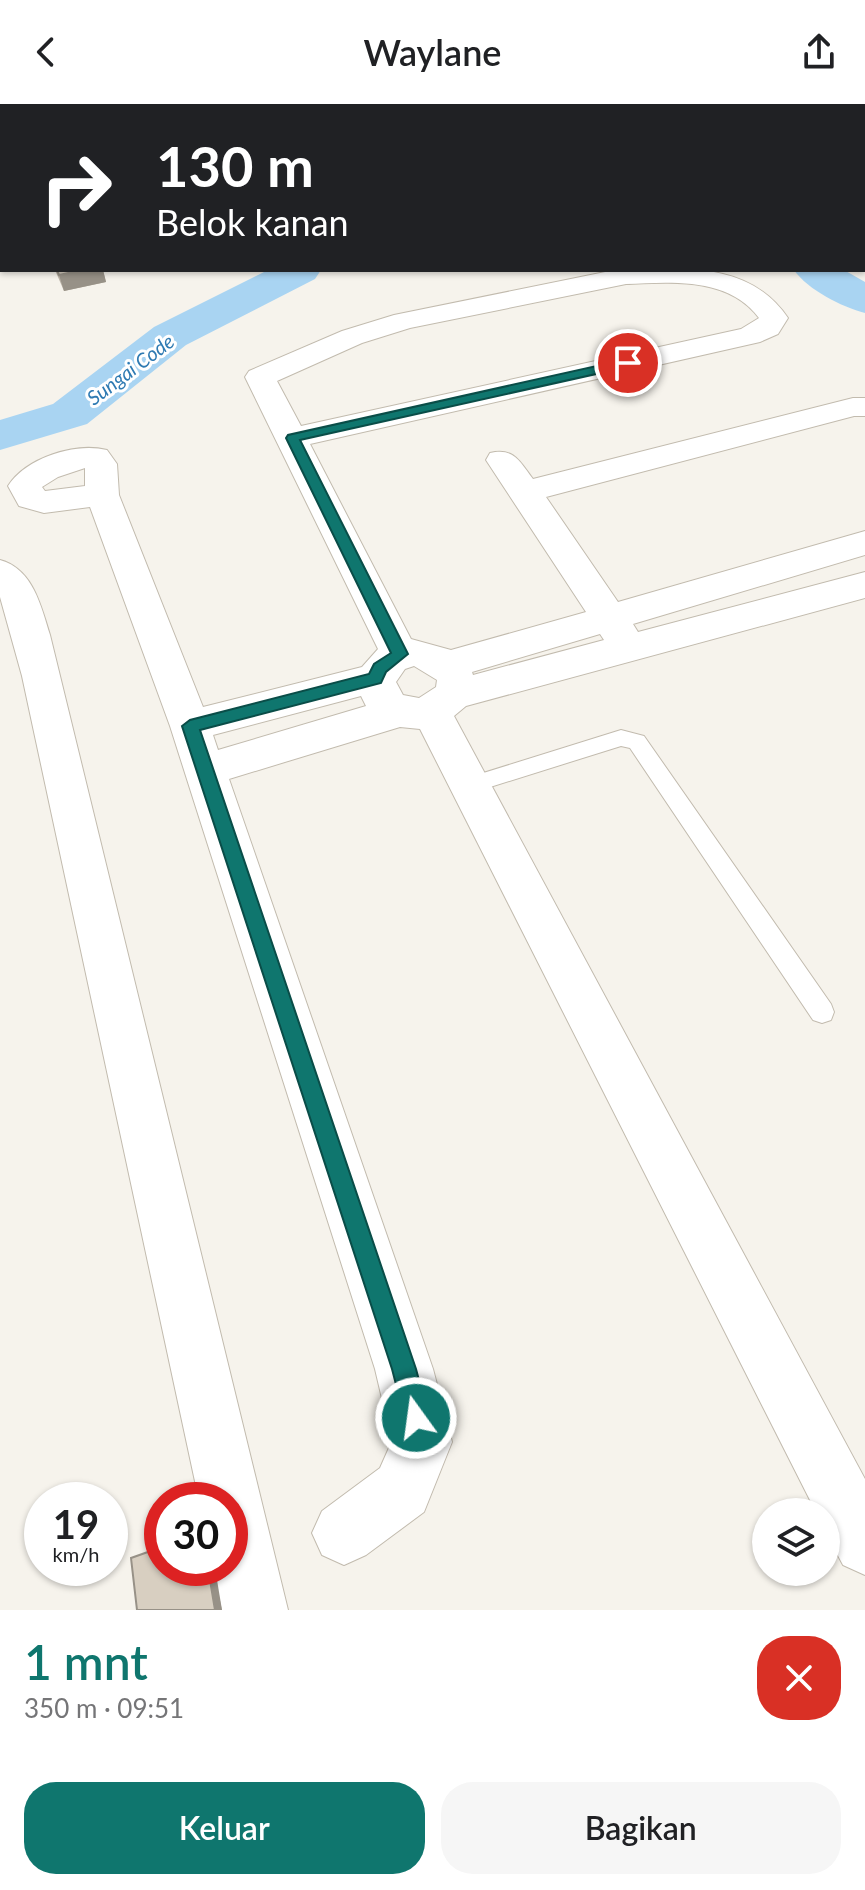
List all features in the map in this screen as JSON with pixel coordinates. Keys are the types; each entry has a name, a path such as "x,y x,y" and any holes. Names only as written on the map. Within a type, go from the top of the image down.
{"street":[{"path":"292,438 750,336 768,328 774,318 765,302 735,285 658,274 626,276 404,321 352,337 260,377 292,438 387,666 376,689 381,699 432,696"},
{"path":"525,492 853,407 865,407"},
{"path":"502,460 618,633"},
{"path":"102,495 198,748 404,1369 422,1442 402,1490 344,1533"},
{"path":"198,748 432,696 618,633 771,570 865,543"},
{"path":"814,558 854,588"},
{"path":"771,570 798,603"},
{"path":"0,572 8,575 17,590 41,676 255,1610"},
{"path":"618,633 798,603 854,588"},
{"path":"198,748 387,666 427,654 432,696 471,785 865,1543"}],"lane":[{"path":"471,785 621,738 637,742 822,1012"}],"building":[{"path":"144,1553 144,1586 211,1586 215,1610 137,1610 131,1558"}],"waterway":[{"name":"Sungai Code","path":"0,435 70,414 170,336 296,272"},
{"name":"Sungai Code","path":"818,272 865,300"}],"route":[{"path":"416,1418 404,1369 190,726 375,678 388,660 400,654 292,438 628,363"}]}
